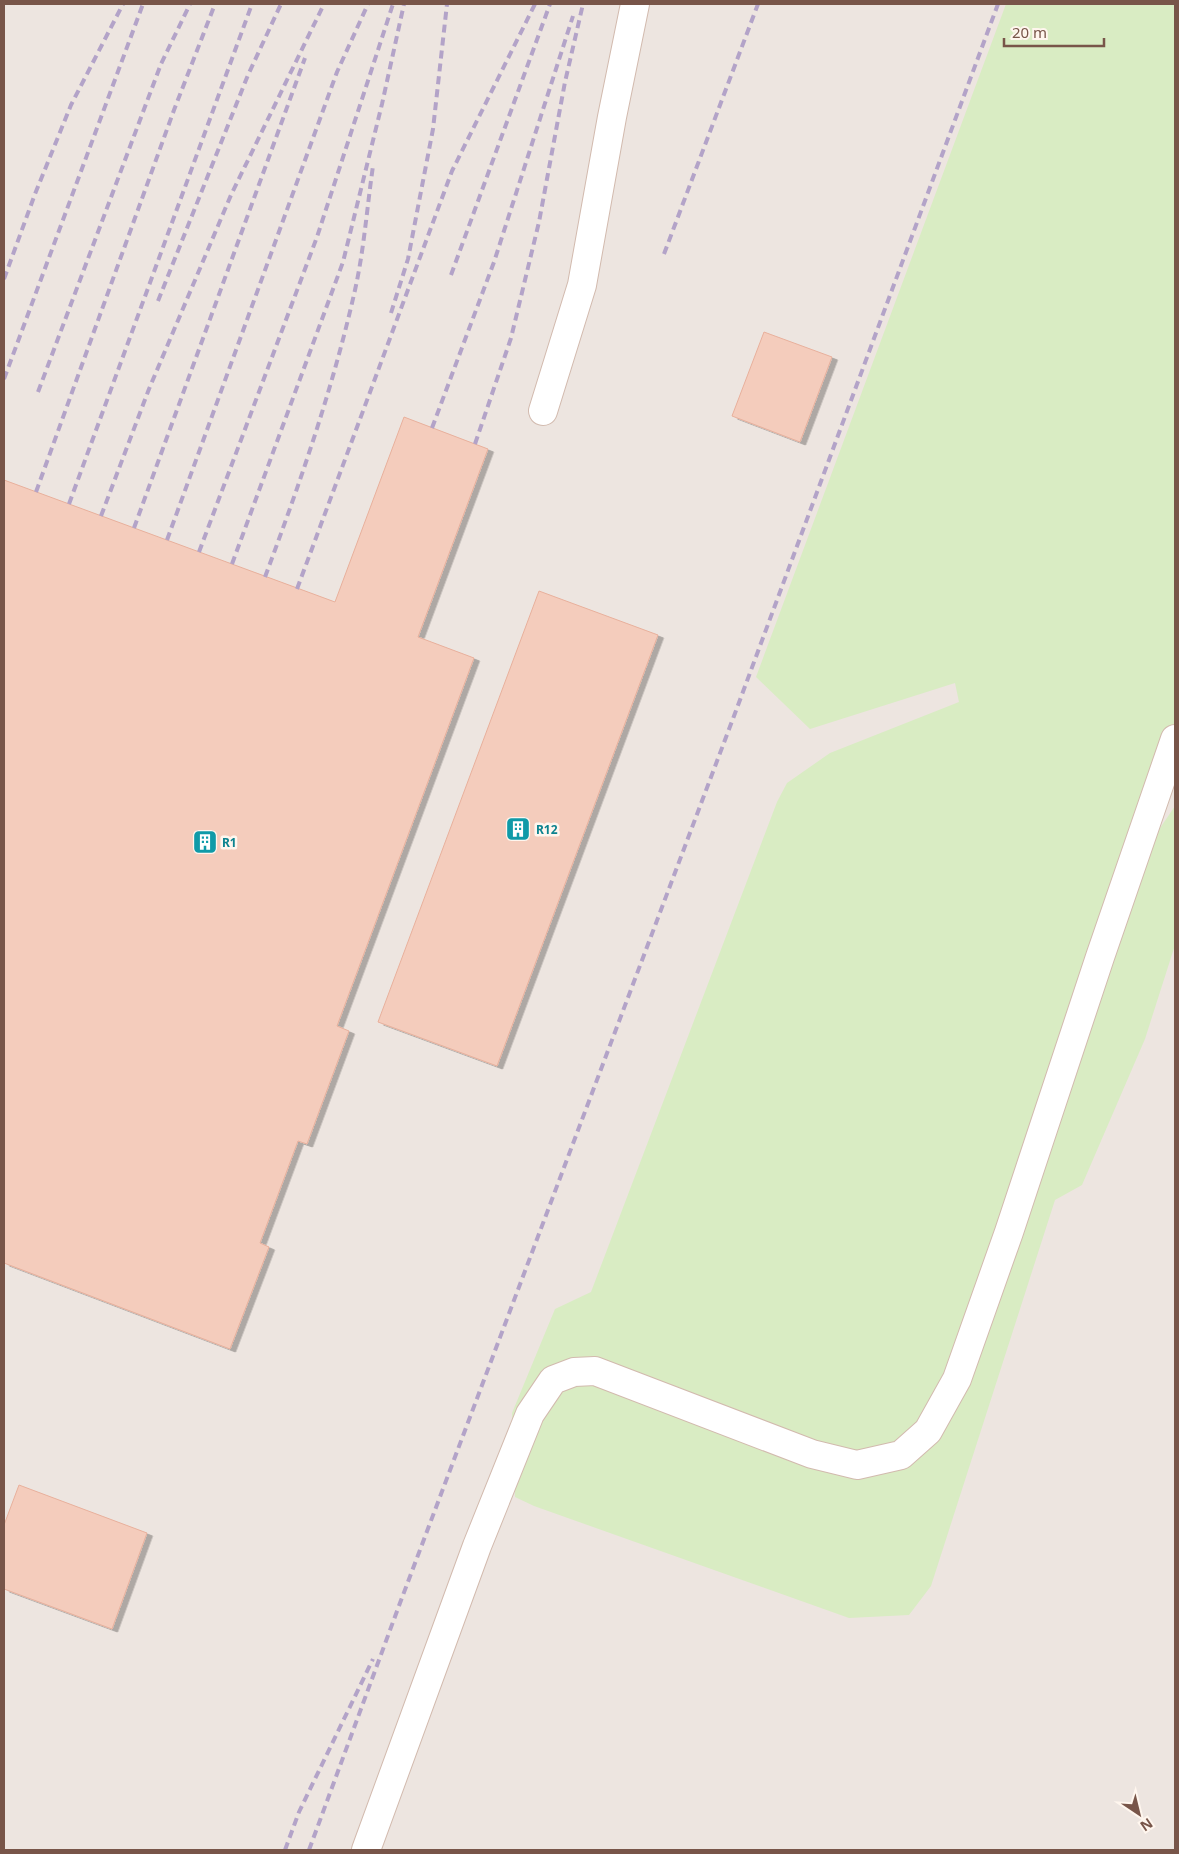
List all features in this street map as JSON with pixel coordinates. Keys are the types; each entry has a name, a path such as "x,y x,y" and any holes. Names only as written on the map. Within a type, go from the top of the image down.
{"lane":[{"path":"543,411 582,285 612,117 635,4"},
{"path":"366,1850 522,1432 530,1414 553,1380 574,1372 594,1371 812,1454 857,1465 901,1455 928,1431 957,1380 1009,1232 1100,957 1175,739"}],"shaded area":[{"path":"4,4 1175,4 1175,1850 4,1850"}],"green space":[{"path":"1006,4 1175,4 1175,773 1156,834 1175,806 1175,945 1145,1039 1082,1185 1055,1200 931,1586 909,1615 849,1618 534,1506 515,1497 512,1413 555,1309 591,1292 777,802 787,783 830,753 959,702 955,683 810,729 756,677"}],"building":[{"path":"764,332 832,357 800,442 732,416"},
{"name":"R1","path":"404,417 488,449 418,637 474,658 337,1026 349,1031 307,1144 298,1141 260,1243 269,1247 230,1349 4,1263 4,480 335,602"},
{"name":"R12","path":"539,591 658,635 497,1066 378,1022"},
{"path":"19,1485 147,1533 112,1629 4,1589 4,1525"}],"railway":[{"path":"4,279 35,194 71,105 123,4"},
{"path":"4,379 143,4"},
{"path":"38,392 161,64 190,4"},
{"path":"36,492 174,110 215,4"},
{"path":"69,504 252,4"},
{"path":"158,301 248,75 281,4"},
{"path":"101,516 149,389 231,195 324,4"},
{"path":"167,540 337,72 368,4"},
{"path":"199,552 317,237 393,4"},
{"path":"232,564 343,262 382,104 404,4"},
{"path":"391,313 408,259 433,129 447,4"},
{"path":"297,589 452,171 535,4"},
{"path":"451,275 550,4"},
{"path":"475,444 511,338 539,222 565,82 583,4"},
{"path":"664,254 758,4"},
{"path":"309,1850 734,716 998,4"},
{"path":"432,428 494,262 573,16"},
{"path":"134,528 305,58"},
{"path":"265,577 315,435 337,363 361,260 373,166"},
{"path":"285,1850 299,1812 373,1659"}],"place":[{"name":"R12","path":"518,829"},
{"name":"R1","path":"205,842"}]}
